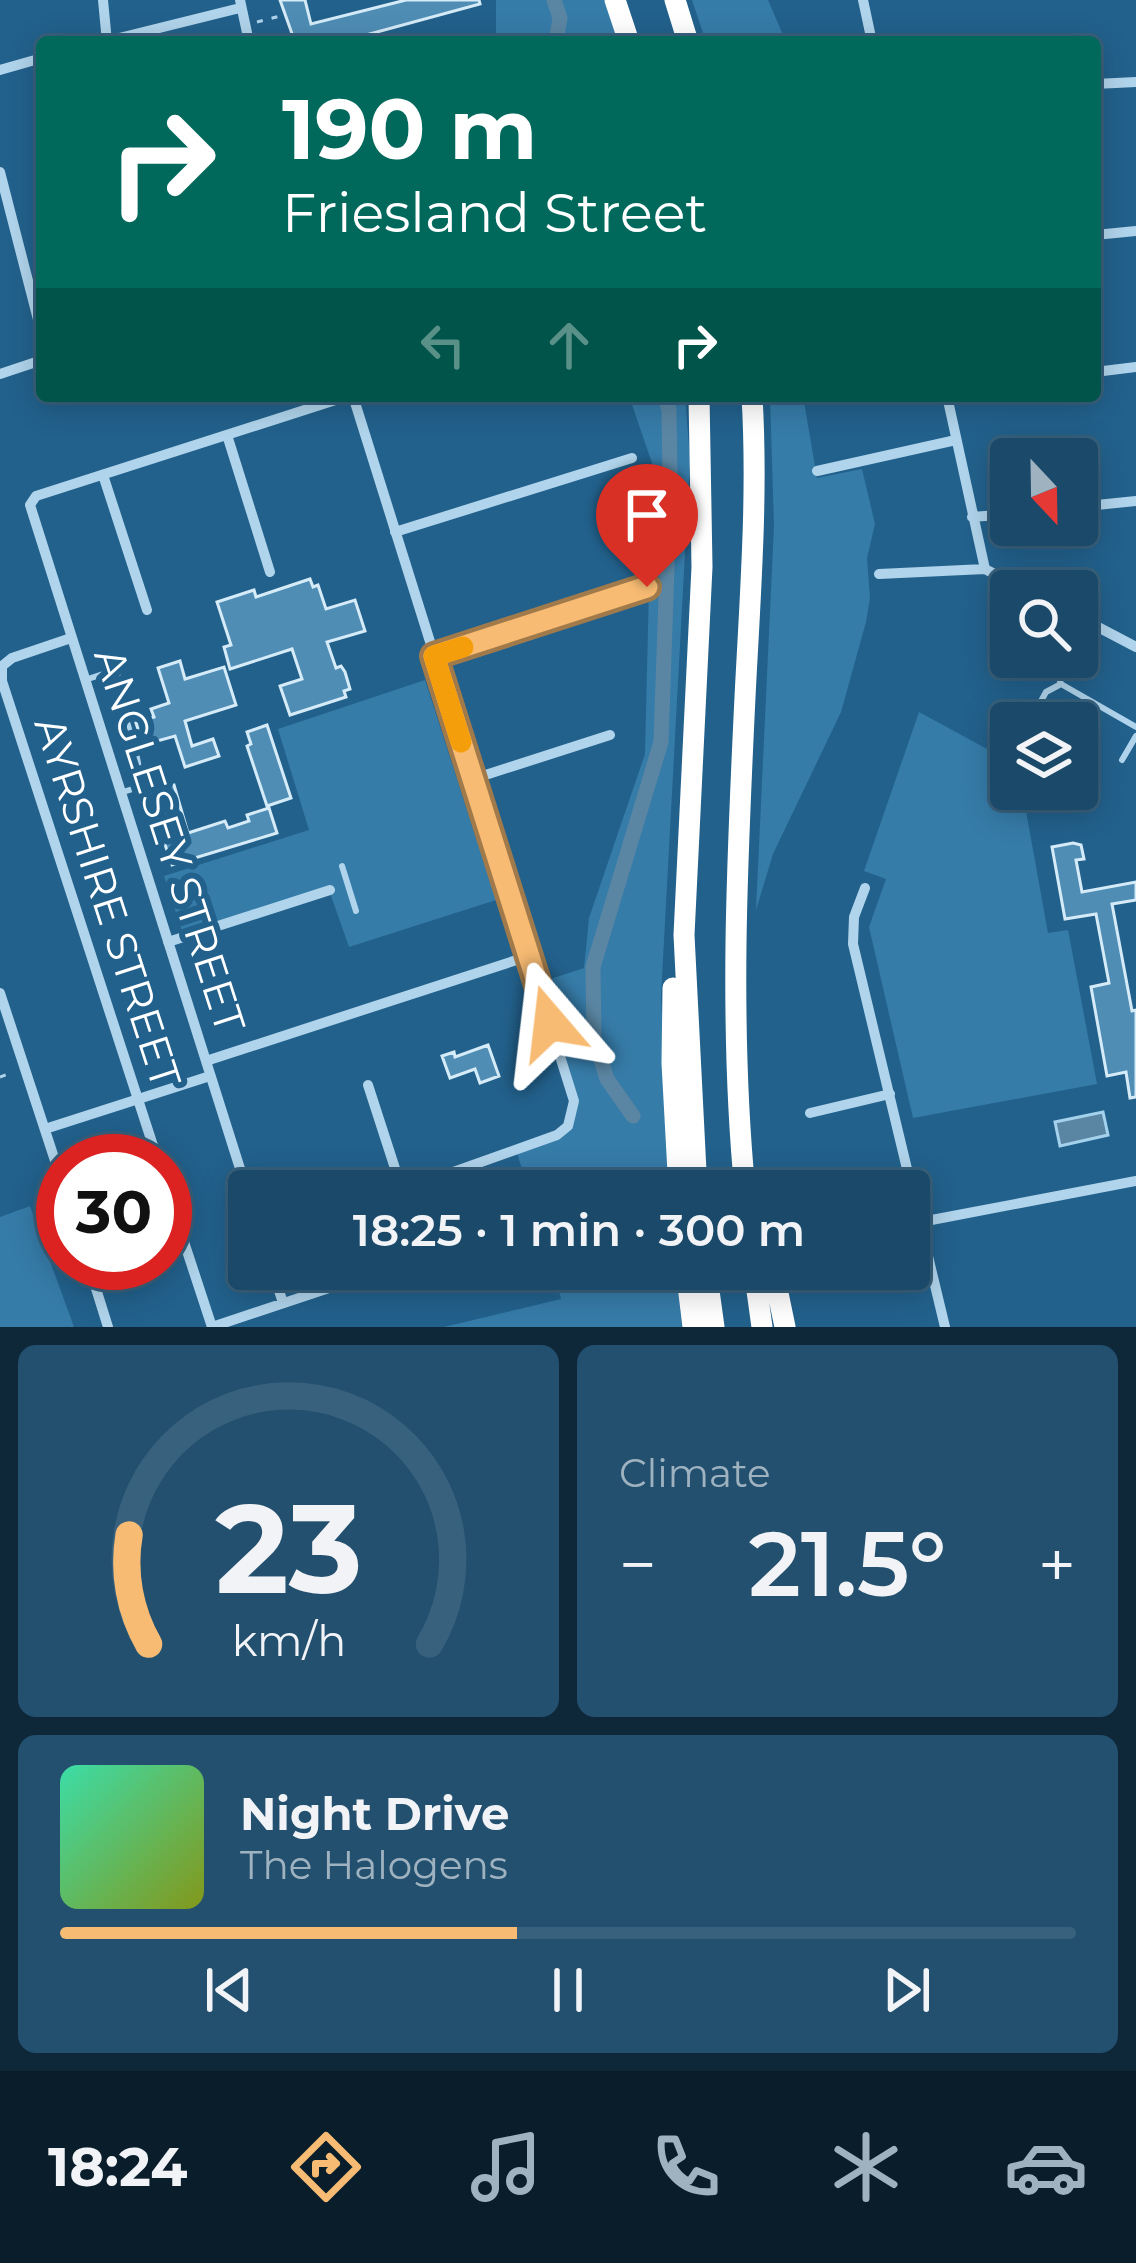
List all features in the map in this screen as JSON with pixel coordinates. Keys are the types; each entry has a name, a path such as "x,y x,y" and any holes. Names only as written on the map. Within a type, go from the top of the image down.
{"highway":[{"path":"615,0 626,36"},
{"path":"675,0 686,36"},
{"path":"696,1170 684,935 703,567 699,402"},
{"path":"744,1170 735,927 757,480 752,402"},
{"path":"678,1170 672,995 684,935"},
{"path":"741,1142 751,1170"},
{"path":"689,1290 693,1327"},
{"path":"709,1290 714,1327"},
{"path":"757,1290 762,1327"},
{"path":"777,1290 785,1327"}],"street":[{"path":"103,0 106,36"},
{"path":"863,0 871,36"},
{"path":"127,36 240,4 248,36"},
{"path":"0,70 36,60"},
{"path":"1101,84 1136,82"},
{"path":"0,172 36,312"},
{"path":"1101,234 1136,231"},
{"path":"0,374 36,362"},
{"path":"1101,371 1136,367"},
{"path":"147,610 103,475 332,402"},
{"path":"353,402 574,1101 573,1115 557,1135 460,1170"},
{"path":"948,402 985,569"},
{"path":"227,435 270,572"},
{"path":"817,471 956,440"},
{"path":"395,532 632,458"},
{"name":"ANGLESEY STREET","path":"103,475 36,496 31,502 240,1170"},
{"path":"1098,505 1136,502"},
{"path":"972,517 990,516"},
{"path":"879,574 990,572"},
{"path":"434,656 647,587"},
{"path":"1098,627 1136,646"},
{"name":"AYRSHIRE STREET","path":"70,638 12,658 2,666 2,681 149,1134"},
{"path":"473,779 610,735"},
{"path":"865,888 851,929 908,1170"},
{"path":"168,942 330,890"},
{"path":"206,1061 530,956"},
{"path":"0,993 47,1134"},
{"path":"45,1129 210,1076"},
{"path":"368,1085 394,1170"},
{"path":"810,1113 890,1094"},
{"path":"930,1220 1136,1181"},
{"path":"930,1261 945,1327"},
{"path":"192,1266 212,1327 322,1290"},
{"path":"96,1290 108,1327"},
{"path":"279,1290 283,1303"}],"lane":[{"path":"84,680 118,669 122,712 142,779 136,788 120,793"},
{"path":"1059,678 1061,684 1136,731 1122,760"},
{"path":"1040,702 1046,692 1061,684"},
{"path":"342,866 356,911"},
{"path":"330,890 348,884"}],"path":[{"path":"245,25 284,15"},
{"path":"0,1077 24,1068"}],"shaded area":[{"path":"496,0 604,0 616,36 496,36"},
{"path":"692,0 768,0 783,36 704,36"},
{"path":"631,402 685,402 690,460 661,996 669,1170 522,1170 516,1150 557,1135 573,1115 538,983 584,968 589,918 645,754 652,463"},
{"path":"770,402 804,402 817,478 862,469 875,524 867,558 870,598 841,712 773,854 756,910 774,526"},
{"path":"425,680 496,900 349,947 329,890 184,937 164,876 309,830 278,729"},
{"path":"919,712 990,751 990,810 1026,810 1048,933 1068,930 1097,1084 913,1118 869,927 886,879 864,871"},
{"path":"1103,1112 1108,1135 1060,1146 1055,1122"},
{"path":"30,1206 36,1222 36,1290 61,1290 74,1327 0,1327 0,1217"},
{"path":"559,1290 678,1290 682,1327 444,1327 561,1299"}],"building":[{"path":"280,0 305,0 311,24 406,0 479,0 480,4 362,36 293,36"},
{"path":"310,579 313,587 318,585 326,609 355,600 365,631 327,642 336,668 341,666 345,672 350,689 344,691 346,697 290,715 280,686 302,679 292,649 230,669 224,647 231,645 217,602 254,590 256,597"},
{"path":"180,661 185,679 224,667 236,705 185,721 192,746 213,739 219,756 185,767 175,736 143,745 136,723 154,717 151,709 169,703 158,668"},
{"path":"267,725 291,798 267,806 247,746 251,744 247,732"},
{"path":"174,785 188,833 225,821 228,828 269,808 277,833 172,865 147,792"},
{"path":"1081,845 1084,859 1076,860 1082,892 1136,882 1136,900 1112,904 1132,1011 1136,1010 1136,1097 1130,1098 1126,1072 1107,1076 1091,987 1109,983 1096,914 1065,919 1052,847"},
{"path":"488,1045 499,1076 480,1083 475,1069 450,1078 442,1056 454,1052 455,1057"}],"waterway":[{"path":"554,0 560,18 557,36"},
{"path":"633,1116 607,1079 594,1038 593,967 661,742 670,481 667,402"}],"slow traffic":[{"path":"461,742 434,656 463,647"}],"route":[{"path":"550,1023 434,656 647,587"}]}
